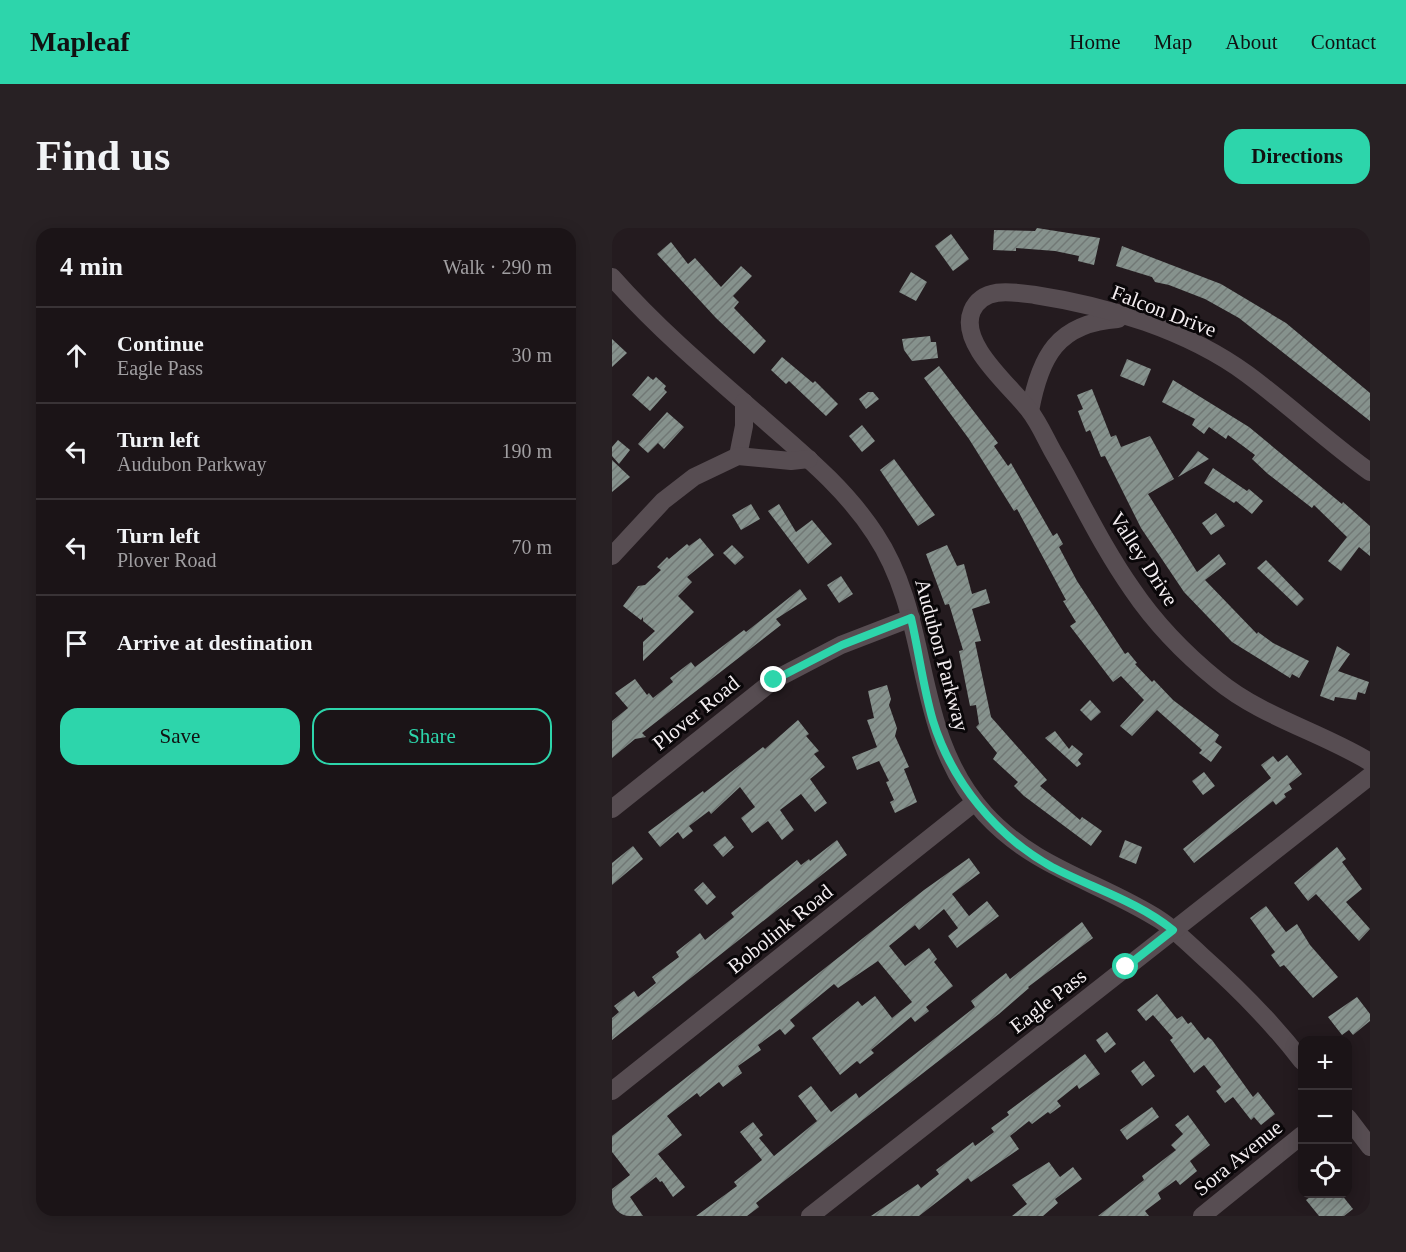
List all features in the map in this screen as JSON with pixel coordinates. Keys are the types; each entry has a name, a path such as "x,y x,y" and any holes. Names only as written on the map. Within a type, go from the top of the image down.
{"street":[{"name":"Audubon Parkway","path":"612,277 668,335 809,459 851,501 875,534 900,579 933,719 955,770 975,802 987,816 1050,866 1136,906 1173,930 1260,1010 1298,1056"},
{"name":"Falcon Drive","path":"978,302 991,294 1012,291 1051,297 1131,318 1191,340 1245,372 1370,472"},
{"name":"Valley Drive","path":"978,302 971,313 969,322 973,340 985,358 1030,411 1132,590 1188,655 1218,682 1257,707 1370,762"},
{"path":"1030,411 1036,377 1048,352 1066,335 1096,320 1131,318"},
{"path":"738,456 744,426 744,402"},
{"path":"612,556 663,501 694,477 738,456 791,461 809,459"},
{"name":"Plover Road","path":"612,809 774,680 842,645 911,618"},
{"name":"Eagle Pass","path":"810,1216 1370,776"},
{"name":"Bobolink Road","path":"612,1091 975,802"},
{"path":"1352,1124 1370,1147"},
{"name":"Sora Avenue","path":"1202,1216 1298,1138"}],"building":[{"path":"1037,228 1100,238 1094,265 1078,261 1079,256 1055,251 1016,248 1016,251 993,250 994,230 1035,231"},
{"path":"951,234 969,259 953,271 935,246"},
{"path":"671,242 688,264 695,258 721,287 741,266 752,276 733,296 739,302 734,308 766,341 754,354 716,318 657,254"},
{"path":"1122,246 1221,284 1286,323 1370,393 1370,421 1239,318 1205,299 1155,282 1152,277 1116,266"},
{"path":"911,272 927,282 916,301 899,292"},
{"path":"930,336 931,342 936,342 938,358 912,361 904,350 902,339"},
{"path":"612,339 627,353 612,367"},
{"path":"782,357 813,383 815,381 838,404 826,416 789,381 786,384 771,370"},
{"path":"1127,359 1151,369 1144,386 1120,376"},
{"path":"939,366 998,443 994,446 1008,466 1011,463 1053,536 1057,533 1063,544 1059,547 1077,581 1125,654 1128,652 1137,663 1135,664 1152,682 1154,680 1173,700 1219,735 1215,742 1222,747 1211,762 1199,753 1202,750 1157,710 1132,736 1120,726 1144,700 1121,676 1113,682 1070,626 1076,622 1063,601 1066,600 1017,509 1014,511 969,439 924,378"},
{"path":"648,376 653,380 656,377 666,386 664,389 667,392 650,411 632,395"},
{"path":"1173,380 1249,427 1370,526 1370,556 1359,547 1341,571 1328,561 1347,537 1314,505 1312,508 1268,474 1252,459 1255,455 1228,435 1226,439 1209,427 1204,434 1192,425 1195,419 1162,402"},
{"path":"1092,389 1111,437 1116,435 1121,447 1150,436 1174,479 1148,494 1197,572 1219,554 1226,564 1205,580 1257,634 1258,632 1273,643 1309,661 1299,678 1292,674 1290,678 1232,642 1184,592 1141,528 1105,456 1101,457 1090,430 1086,432 1078,411 1083,409 1077,395"},
{"path":"868,392 873,392 879,399 866,409 859,399"},
{"path":"667,412 684,427 664,449 658,443 648,453 638,444"},
{"path":"862,425 875,441 862,452 849,436"},
{"path":"618,440 630,450 619,464 612,456 612,447"},
{"path":"1198,451 1209,459 1178,477"},
{"path":"894,459 935,515 918,526 880,470"},
{"path":"612,460 630,477 612,492"},
{"path":"1213,468 1247,491 1249,489 1263,501 1252,514 1236,501 1234,503 1204,483"},
{"path":"751,504 760,519 741,530 732,515"},
{"path":"779,504 796,532 812,520 832,544 808,564 768,511"},
{"path":"1216,513 1225,526 1211,535 1202,523"},
{"path":"700,538 714,555 687,577 692,582 678,596 694,612 643,661 643,642 655,631 643,621 643,617 641,620 623,606 638,586 645,585 661,570 657,567 667,557 669,559 687,544 689,546"},
{"path":"732,545 744,557 735,565 723,553"},
{"path":"947,545 957,566 964,564 972,594 986,589 990,603 972,609 981,641 975,642 991,717 1047,780 1040,786 1080,820 1082,817 1102,831 1091,846 1014,786 1018,782 993,759 997,753 976,727 979,724 976,705 970,706 959,651 963,650 949,604 945,605 926,554"},
{"path":"1266,560 1304,599 1297,606 1257,568"},
{"path":"841,576 853,594 839,603 827,585"},
{"path":"800,589 807,599 776,619 781,625 642,733 646,737 635,739 612,758 612,721 628,708 615,693 635,679 647,695 649,693 653,698 673,682 670,678 691,662 695,667 744,630 746,632"},
{"path":"1337,646 1350,654 1338,671 1369,682 1365,694 1358,692 1356,700 1335,697 1334,701 1320,696"},
{"path":"887,685 891,699 889,705 897,728 895,736 909,767 904,769 917,802 895,813 890,802 894,800 886,782 889,781 879,761 857,770 852,757 877,747 867,720 874,718 868,691"},
{"path":"1090,700 1101,712 1091,721 1080,710"},
{"path":"798,720 809,734 806,736 819,751 814,754 825,767 810,779 827,803 815,812 801,794 780,810 794,830 782,840 768,821 752,833 741,818 755,807 740,787 711,814 709,811 689,826 693,831 683,839 678,832 660,847 648,832 703,791 704,793 763,747 765,749"},
{"path":"1055,731 1069,749 1072,745 1083,754 1078,760 1081,764 1077,767 1045,738"},
{"path":"1287,755 1302,774 1289,784 1292,789 1284,794 1286,797 1276,805 1273,801 1194,863 1183,849 1271,778 1261,765 1273,756 1278,762"},
{"path":"1204,772 1215,786 1203,795 1192,781"},
{"path":"725,836 734,847 723,857 713,845"},
{"path":"837,840 847,855 612,1040 612,1018 619,1012 614,1006 634,991 638,997 656,983 652,977 679,957 676,952 700,933 705,940 734,917 731,913 797,860 801,865 809,859 810,861"},
{"path":"1125,840 1142,847 1136,864 1119,857"},
{"path":"633,846 643,859 612,885 612,863"},
{"path":"1337,847 1346,859 1342,862 1362,889 1346,902 1370,929 1359,941 1316,894 1308,901 1294,883"},
{"path":"969,858 980,873 952,894 969,916 987,901 999,916 957,948 948,936 958,928 944,909 919,930 915,925 889,946 905,966 929,948 937,959 934,962 953,986 926,1007 929,1011 915,1022 911,1017 871,1050 874,1053 860,1064 857,1061 840,1075 812,1038 858,1001 862,1006 875,996 892,1018 912,1002 878,961 838,988 834,984 790,1020 795,1026 785,1035 780,1029 758,1045 761,1050 738,1066 742,1073 723,1087 719,1082 700,1097 697,1093 667,1116 682,1135 658,1154 685,1187 673,1197 662,1181 660,1182 656,1177 630,1197 643,1216 612,1216 612,1189 630,1175 612,1152 612,1136 924,890"},
{"path":"703,882 716,897 707,905 694,890"},
{"path":"1266,906 1286,932 1297,924 1310,945 1338,977 1313,998 1284,965 1280,967 1271,955 1275,952 1250,918"},
{"path":"1082,922 1093,938 756,1203 759,1207 747,1216 696,1216 737,1186 734,1182 762,1160 740,1132 753,1122 763,1135 759,1138 774,1156 817,1121 798,1096 811,1086 831,1112 856,1093 859,1098 975,1007 971,1001 997,980 1006,973 1010,979"},
{"path":"1157,994 1177,1019 1182,1016 1188,1024 1191,1022 1205,1040 1208,1037 1212,1040 1253,1097 1258,1092 1275,1114 1261,1125 1254,1117 1251,1120 1233,1097 1225,1103 1216,1091 1221,1087 1204,1065 1194,1073 1170,1040 1173,1038 1153,1015 1146,1021 1137,1010"},
{"path":"1357,997 1370,1014 1370,1021 1353,1035 1349,1030 1342,1035 1328,1017"},
{"path":"1107,1032 1116,1044 1105,1053 1096,1040"},
{"path":"1085,1054 1100,1074 1079,1089 1077,1085 1057,1101 1061,1106 1050,1114 1048,1112 1032,1124 1029,1121 1010,1136 1019,1149 971,1182 968,1178 919,1216 871,1216 918,1184 921,1188 939,1174 936,1170 973,1142 975,1146 994,1132 991,1128 1009,1115 1007,1112"},
{"path":"1144,1061 1155,1076 1142,1086 1131,1071"},
{"path":"1152,1107 1159,1117 1127,1140 1120,1130"},
{"path":"1188,1115 1210,1145 1190,1161 1197,1171 1180,1185 1176,1180 1158,1193 1161,1199 1145,1211 1149,1216 1098,1216 1144,1180 1142,1176 1176,1150 1171,1145 1183,1134 1175,1125"},
{"path":"1049,1162 1060,1177 1073,1167 1082,1179 1055,1199 1058,1203 1043,1216 1012,1216 1027,1204 1012,1185"},
{"path":"1309,1198 1344,1198 1353,1209 1344,1216 1319,1216 1306,1200"}],"route":[{"path":"774,680 842,645 911,618 933,719 941,743 963,785 975,802 987,816 1050,866 1136,906 1173,930 1126,967"}]}
